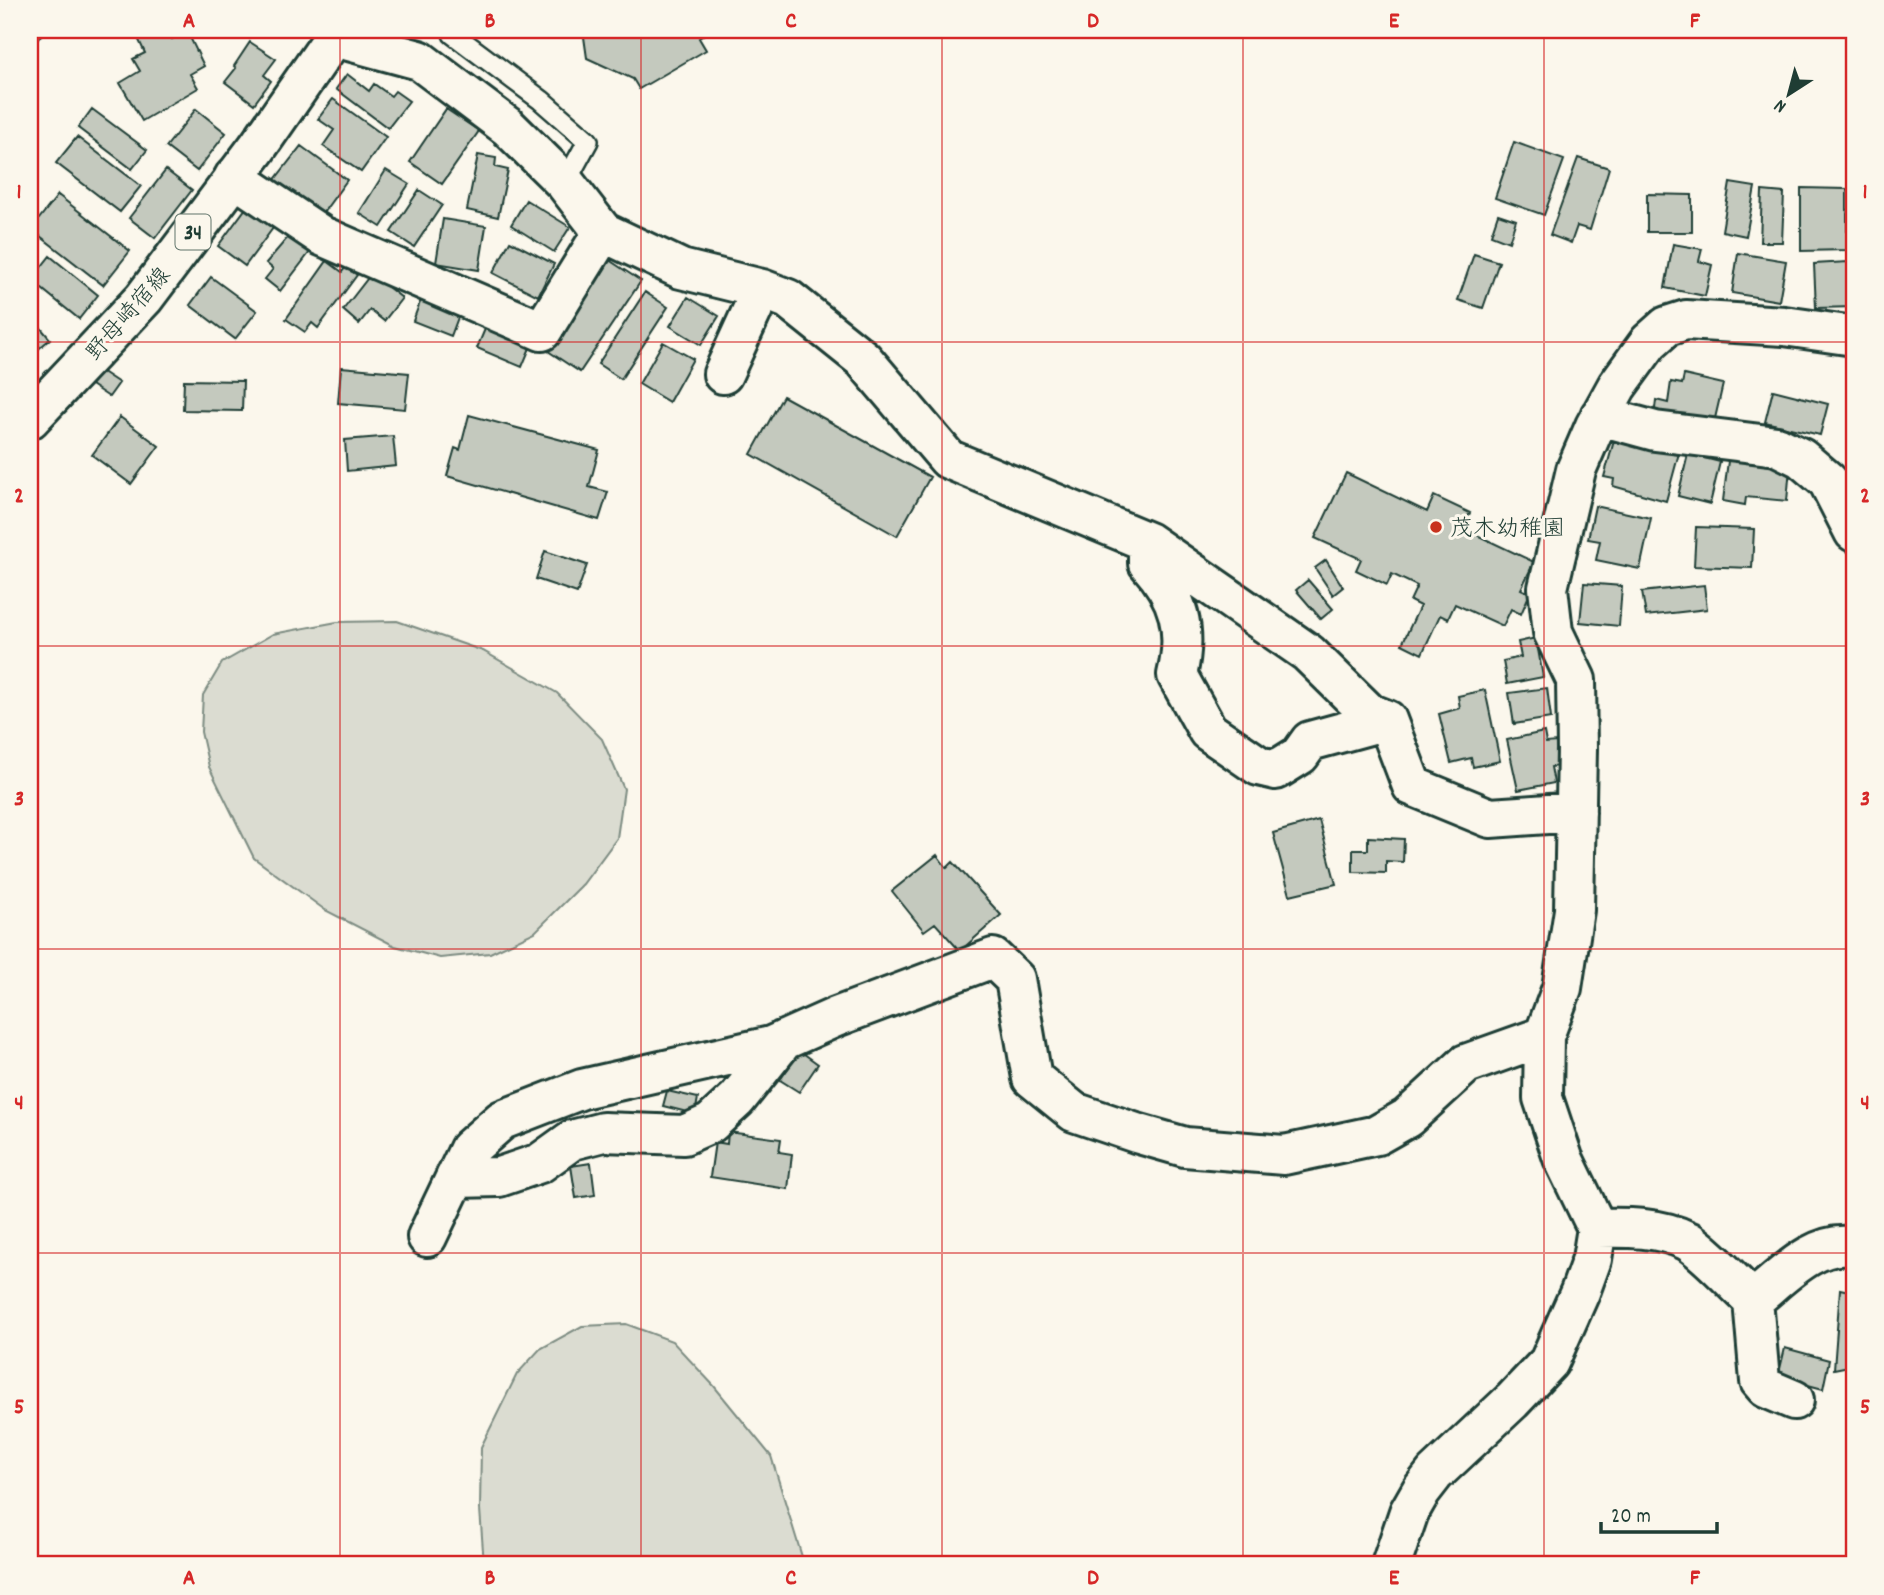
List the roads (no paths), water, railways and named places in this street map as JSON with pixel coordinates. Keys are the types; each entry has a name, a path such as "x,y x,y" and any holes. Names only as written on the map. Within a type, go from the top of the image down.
{"street":[{"path":"337,33 419,60 508,127 565,183 603,233 681,269 762,289 788,299 863,359 948,458 1148,542 1308,653 1369,713 1387,720 1412,786 1490,818 1576,812"},
{"name":"野母崎宿線","path":"30,419 144,298 257,148 337,33"},
{"path":"234,177 322,236 542,331 603,233"},
{"path":"723,374 762,289"},
{"path":"1391,1565 1409,1512 1435,1473 1512,1401 1549,1362 1592,1259 1597,1228 1563,1158 1543,1098 1544,1036 1562,988 1574,910 1576,812 1576,680 1553,632 1548,588 1576,470 1600,416 1618,386 1649,342 1667,326 1686,320 1784,326 1854,336"},
{"path":"1600,416 1656,431 1777,446 1801,458 1828,481 1854,532"},
{"path":"1148,542 1149,563 1161,577 1177,605 1183,650 1177,675 1208,731 1259,766 1276,770 1300,755 1310,741 1387,720"},
{"path":"427,1237 469,1149 502,1120 582,1089 771,1046 836,1017 993,958 1015,979 1032,1078 1074,1112 1185,1147 1284,1156 1377,1135 1407,1118 1466,1064 1544,1036"},
{"path":"455,1178 499,1177 540,1163 572,1140 603,1132 684,1135 711,1123 737,1099 784,1040"},
{"path":"1597,1228 1625,1227 1670,1234 1689,1242 1753,1300 1760,1381 1766,1388 1794,1400"},
{"path":"1753,1300 1804,1260 1825,1249 1846,1245 1854,1247"}],"lane":[{"path":"455,30 453,34 541,100 587,141 565,183"}],"place":[{"name":"茂木幼稚園","path":"1436,527"}]}
